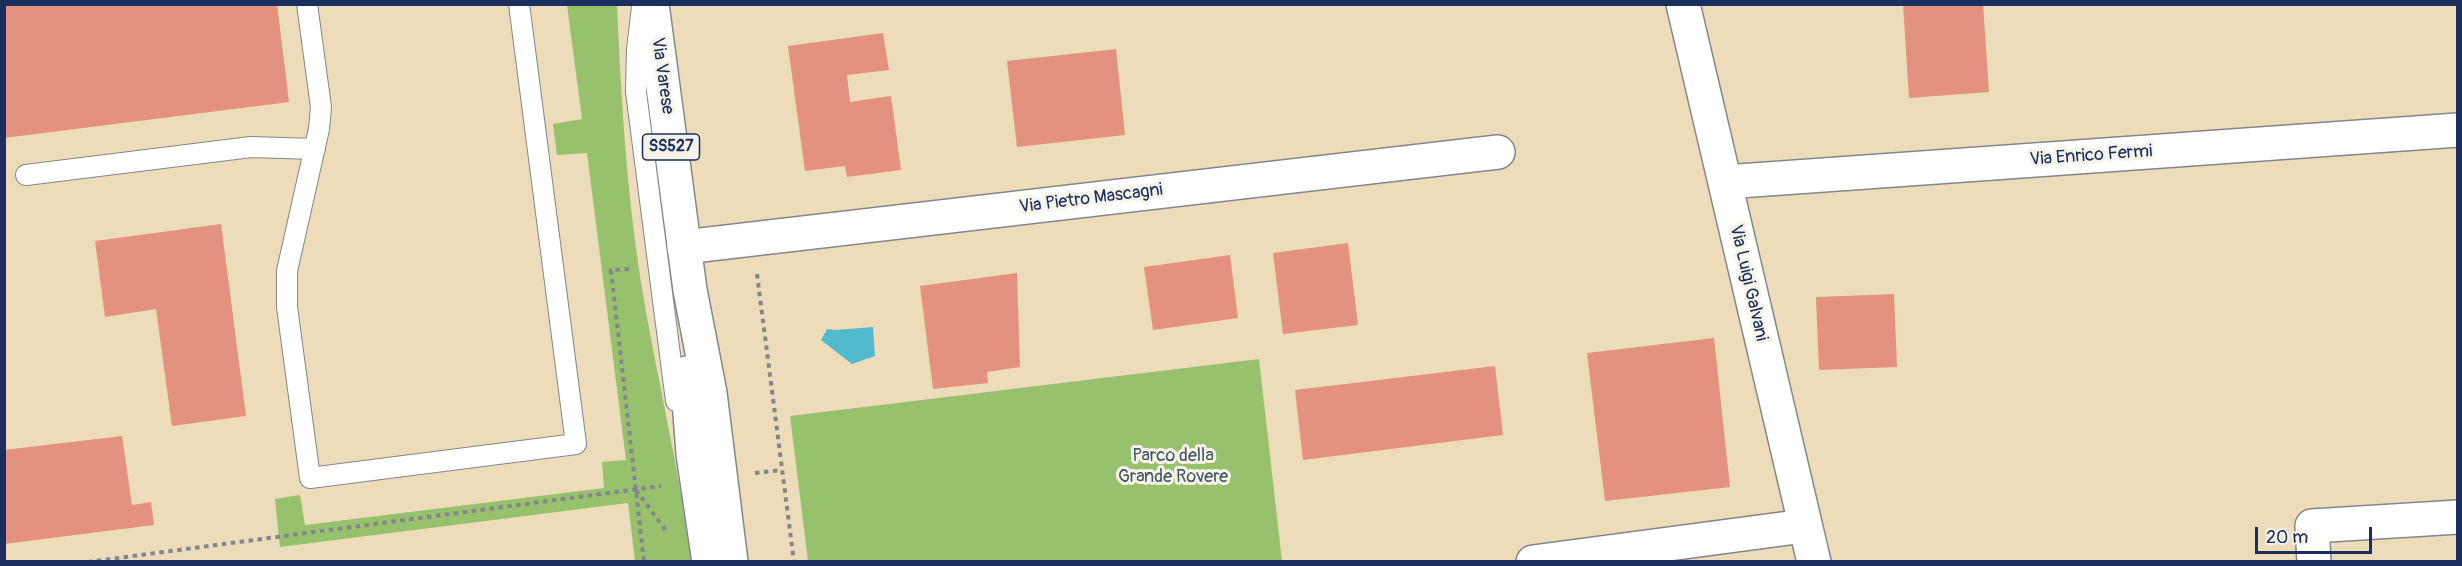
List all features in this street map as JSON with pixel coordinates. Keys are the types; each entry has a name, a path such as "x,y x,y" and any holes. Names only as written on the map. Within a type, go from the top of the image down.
{"street":[{"name":"Via Varese","path":"652,4 690,290 687,362 704,471 709,561"},
{"name":"Via Luigi Galvani","path":"1683,4 1814,561"},
{"name":"Via Enrico Fermi","path":"1725,182 2457,130"},
{"name":"Via Pietro Mascagni","path":"684,247 1498,152"},
{"name":"Via Varese","path":"704,471 731,561"},
{"path":"2314,561 2312,526 2457,517"},
{"path":"1533,561 1599,557 1804,526"}],"lane":[{"path":"307,4 321,107 315,149 286,271 287,307 310,478 576,444 519,4"},
{"path":"643,4 637,49 636,93 671,375 677,407 704,471"},
{"path":"26,175 251,147 315,149"}],"path":[{"path":"753,238 794,561"},
{"path":"630,259 630,268 611,270 645,561"},
{"path":"88,561 636,489 704,471 782,470"},
{"path":"636,489 668,534"}],"green space":[{"path":"567,5 617,5 625,140 635,242 691,561 635,561 628,503 280,547 275,499 300,495 305,525 604,488 602,462 626,460 587,153 557,155 553,124 582,119"},
{"name":"Parco della Grande Rovere","path":"1259,359 1282,561 808,561 790,416"}],"water":[{"path":"873,327 875,356 852,364 821,340 827,329"}],"building":[{"path":"4,4 277,4 289,102 4,138"},
{"path":"1903,4 1983,4 1989,92 1909,98"},
{"path":"883,33 889,70 847,75 850,102 891,96 901,170 847,177 845,166 805,171 788,46"},
{"path":"1116,49 1125,135 1017,147 1007,61"},
{"path":"221,224 246,416 172,426 156,309 105,317 95,241"},
{"path":"1348,243 1358,325 1283,334 1273,253"},
{"path":"1230,255 1238,318 1153,330 1144,267"},
{"path":"1017,273 1020,367 987,372 988,383 933,389 920,286"},
{"path":"1894,294 1897,367 1819,370 1816,297"},
{"path":"1714,338 1730,487 1605,501 1587,353"},
{"path":"1495,366 1503,435 1303,460 1295,390"},
{"path":"122,436 132,505 151,502 154,525 4,544 4,450"}]}
